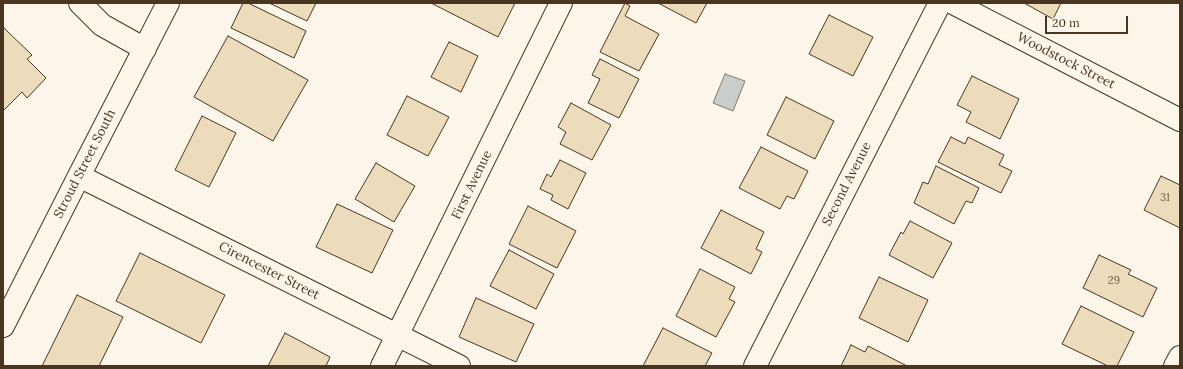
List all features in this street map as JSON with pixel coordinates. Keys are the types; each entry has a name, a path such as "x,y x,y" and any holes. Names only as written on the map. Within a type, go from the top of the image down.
{"street":[{"path":"80,3 102,25 145,49"},
{"name":"Stroud Street South","path":"3,326 168,3"},
{"name":"First Avenue","path":"382,366 561,3"},
{"name":"Second Avenue","path":"755,366 940,3"},
{"name":"Woodstock Street","path":"952,3 1180,120"},
{"name":"Cirencester Street","path":"79,176 459,366"},
{"path":"1175,366 1180,357"}],"shaded area":[{"path":"725,74 745,81 733,111 713,103"}],"building":[{"path":"243,3 248,3 306,31 294,58 231,28"},
{"path":"269,3 316,3 307,21"},
{"path":"431,3 515,3 498,37"},
{"path":"625,3 630,6 625,16 659,34 639,71 600,52"},
{"path":"658,3 707,3 696,23"},
{"path":"1024,3 1061,3 1053,19"},
{"path":"829,15 873,37 853,76 809,54"},
{"path":"4,28 32,55 27,59 46,78 27,98 22,92 3,111 3,29"},
{"path":"228,36 308,80 273,141 194,97"},
{"path":"449,42 478,56 461,92 431,77"},
{"path":"600,59 639,79 619,118 588,103 600,79 592,75"},
{"path":"972,76 1019,99 1000,139 966,122 971,112 957,105"},
{"path":"407,96 449,117 428,156 387,135"},
{"path":"786,97 834,121 815,159 767,135"},
{"path":"571,103 611,125 592,160 560,144 566,132 558,127"},
{"path":"202,116 236,133 209,187 175,170"},
{"path":"951,137 965,144 968,137 1004,155 999,165 1012,171 1001,193 938,162"},
{"path":"761,147 808,171 794,199 787,196 780,209 739,188"},
{"path":"560,160 586,173 568,209 551,200 553,195 540,189 547,174 551,177"},
{"path":"376,163 415,186 394,222 355,199"},
{"path":"936,166 979,188 972,203 966,201 954,224 914,203 923,182 928,184"},
{"path":"1161,176 1180,185 1180,228 1144,210"},
{"path":"337,204 393,230 372,273 316,247"},
{"path":"528,206 576,231 557,268 509,244"},
{"path":"721,210 764,232 756,249 762,252 751,274 701,248"},
{"path":"910,221 952,243 933,278 889,255 901,232 903,234"},
{"path":"509,250 554,274 536,309 490,286"},
{"path":"140,253 225,295 201,343 116,301"},
{"path":"1099,255 1131,270 1128,274 1157,288 1143,317 1083,288"},
{"path":"700,269 735,287 729,299 735,302 716,337 676,316"},
{"path":"879,277 928,300 908,342 859,318"},
{"path":"77,295 123,317 99,366 42,366"},
{"path":"476,298 534,324 516,362 459,337"},
{"path":"1081,306 1134,332 1117,366 1108,366 1062,344"},
{"path":"663,328 712,353 705,366 643,366"},
{"path":"285,333 330,357 326,366 268,366"},
{"path":"851,345 865,352 868,346 907,366 841,366"}]}
